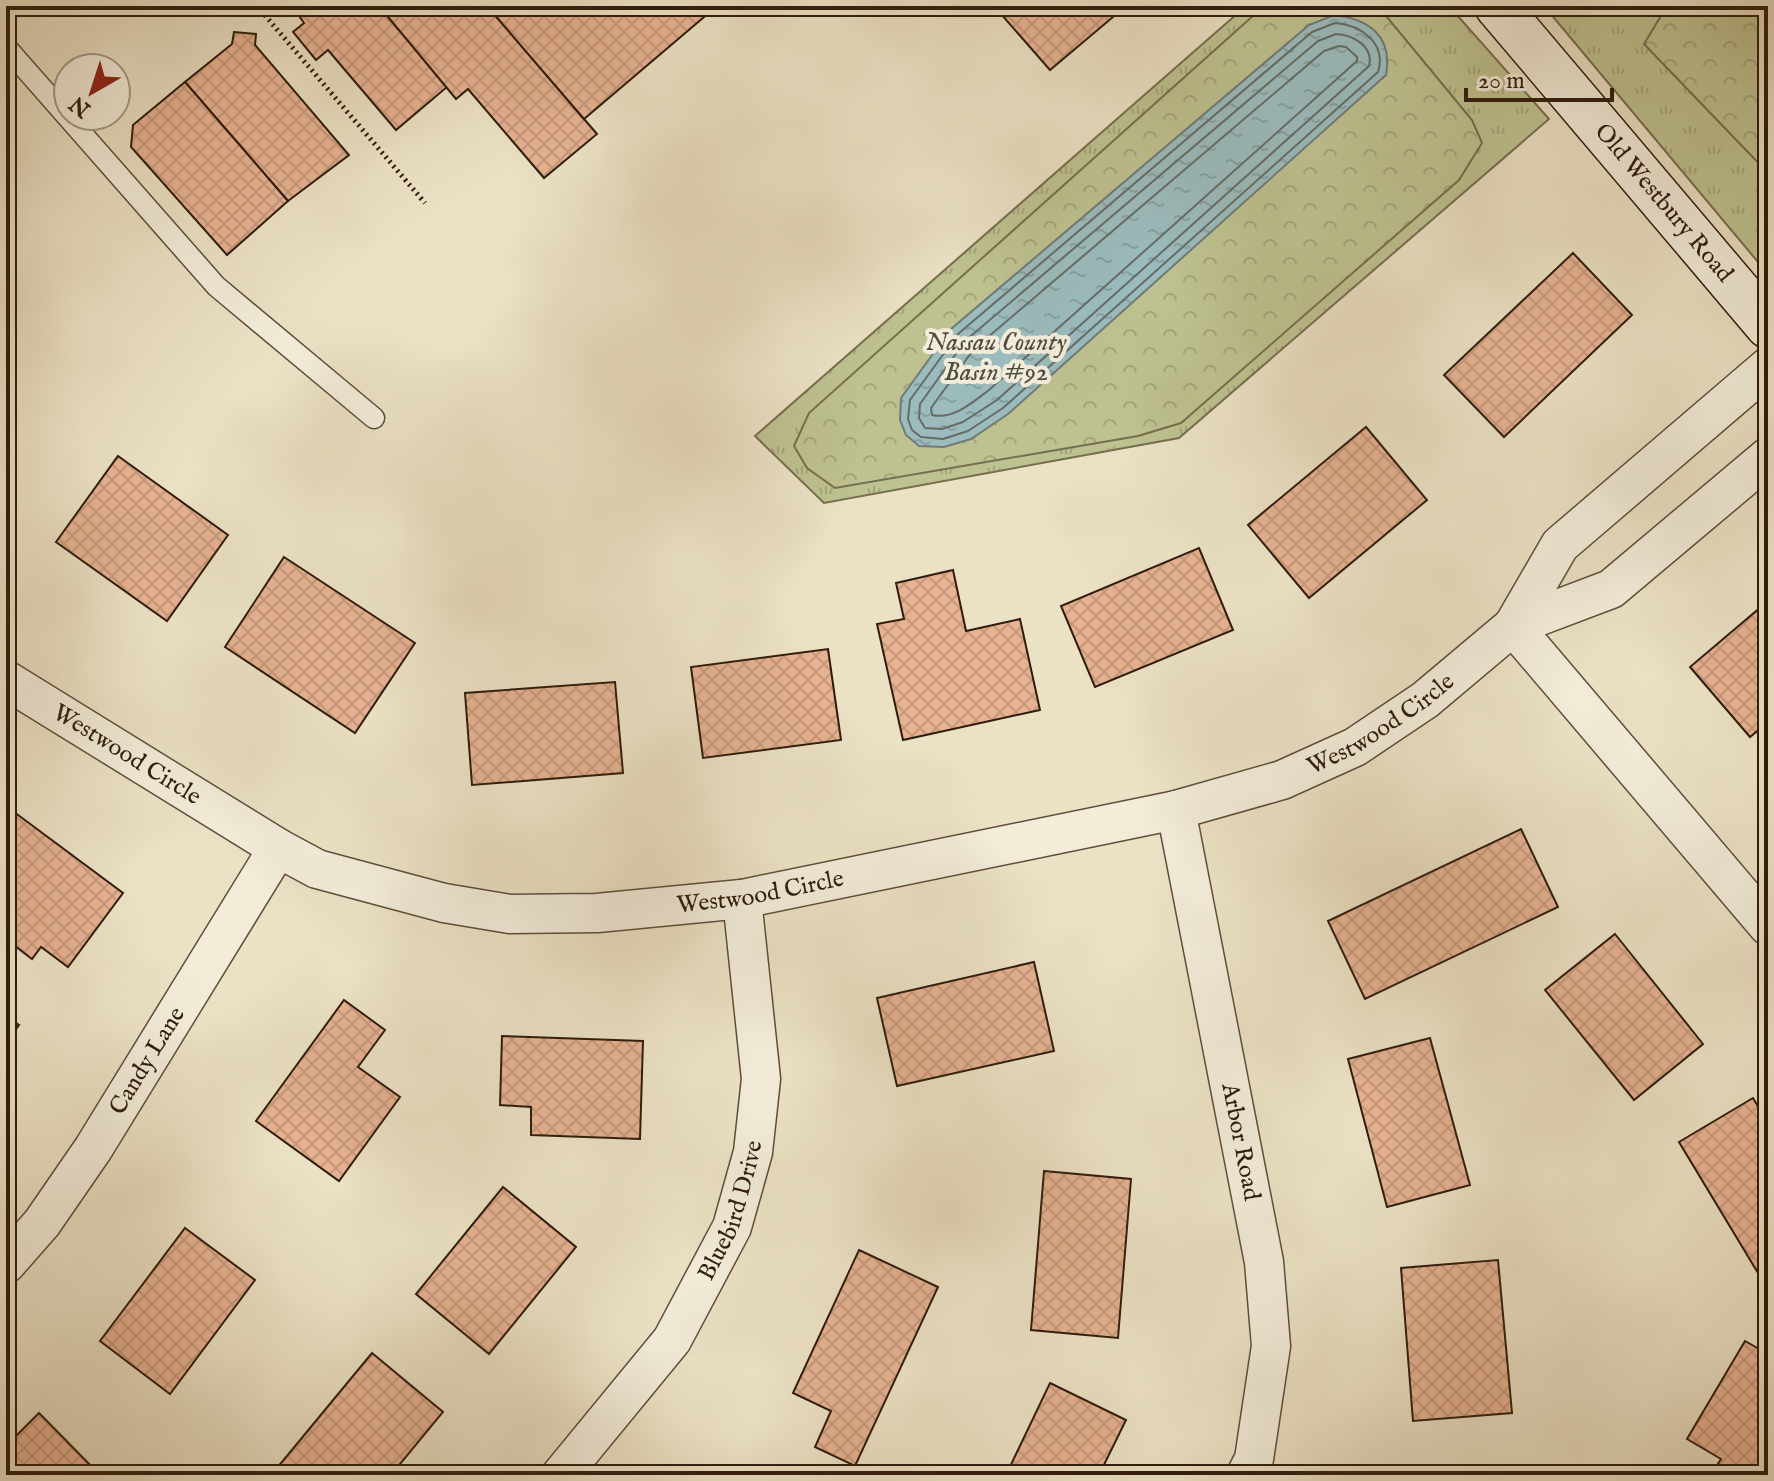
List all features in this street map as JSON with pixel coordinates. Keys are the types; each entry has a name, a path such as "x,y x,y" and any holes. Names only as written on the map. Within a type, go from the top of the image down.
{"main road":[{"name":"Old Westbury Road","path":"1497,6 1768,326"}],"street":[{"name":"Westwood Circle","path":"1513,626 1560,545 1768,367"},
{"name":"Westwood Circle","path":"6,680 317,869 444,903 510,914 597,913 742,899 1176,810 1282,780 1355,747 1425,700 1513,626 1611,589 1768,457"},
{"path":"1513,626 1768,926"},
{"name":"Arbor Road","path":"1176,810 1264,1262 1271,1346 1254,1459 1246,1475"},
{"name":"Candy Lane","path":"6,1264 42,1223 93,1149 278,848"},
{"name":"Bluebird Drive","path":"561,1475 672,1340 732,1227 753,1152 761,1079 742,899"}],"lane":[{"path":"6,47 216,286 374,418"}],"path":[{"path":"257,6 425,203"}],"green space":[{"path":"1246,6 1449,6 1549,119 1179,438 824,503 755,436"},
{"path":"1264,6 1378,6 1472,120 1482,143 1459,180 1181,423 1138,436 835,488 807,468 794,446 809,413"},
{"path":"1544,6 1768,6 1768,274"},
{"path":"1676,6 1768,6 1768,173 1644,44 1662,14"}],"water":[{"name":"Nassau County Basin #92","path":"1334,15 1358,21 1376,32 1386,50 1386,75 1008,414 971,439 944,447 919,446 906,435 900,420 901,398 951,329 1309,25"}],"building":[{"path":"292,6 379,6 447,87 396,130 328,50 316,60 293,32 304,23"},
{"path":"379,6 487,6 597,134 544,178 468,89 456,99"},
{"path":"487,6 717,6 584,119"},
{"path":"994,6 1126,6 1050,70"},
{"path":"234,32 256,34 255,45 349,155 288,201 185,82 232,44"},
{"path":"185,82 288,201 227,255 131,147 133,125"},
{"path":"1573,253 1632,315 1504,437 1444,375"},
{"path":"1366,427 1427,500 1309,598 1248,525"},
{"path":"118,456 228,535 167,621 56,542"},
{"path":"1199,548 1233,630 1095,687 1061,606"},
{"path":"284,557 415,643 355,733 225,647"},
{"path":"953,570 966,631 1020,619 1040,710 903,740 877,624 904,619 896,583"},
{"path":"1768,601 1768,722 1750,737 1690,667"},
{"path":"828,649 841,740 703,758 691,667"},
{"path":"615,682 623,773 472,785 465,693"},
{"path":"6,806 123,893 68,967 41,947 32,959 6,939"},
{"path":"1521,829 1558,907 1365,999 1328,921"},
{"path":"1615,934 1703,1044 1634,1100 1545,990"},
{"path":"1034,962 1054,1051 897,1086 877,998"},
{"path":"344,1000 385,1030 358,1067 400,1097 339,1181 256,1121"},
{"path":"6,1016 19,1025 6,1043"},
{"path":"502,1036 643,1041 640,1139 531,1135 531,1107 500,1105"},
{"path":"1430,1038 1470,1185 1387,1207 1348,1059"},
{"path":"1753,1098 1768,1123 1768,1267 1758,1273 1679,1142"},
{"path":"1044,1171 1131,1179 1118,1338 1031,1330"},
{"path":"503,1187 576,1247 489,1354 416,1294"},
{"path":"185,1228 255,1280 170,1394 100,1341"},
{"path":"859,1250 938,1287 855,1466 815,1447 831,1411 793,1393"},
{"path":"1498,1260 1512,1413 1413,1421 1401,1268"},
{"path":"1745,1341 1768,1354 1768,1475 1711,1475 1721,1459 1687,1439"},
{"path":"372,1353 443,1412 391,1475 285,1475 277,1468"},
{"path":"1050,1383 1126,1420 1099,1475 1006,1475"},
{"path":"39,1413 97,1472 93,1475 6,1475 6,1446"}]}
